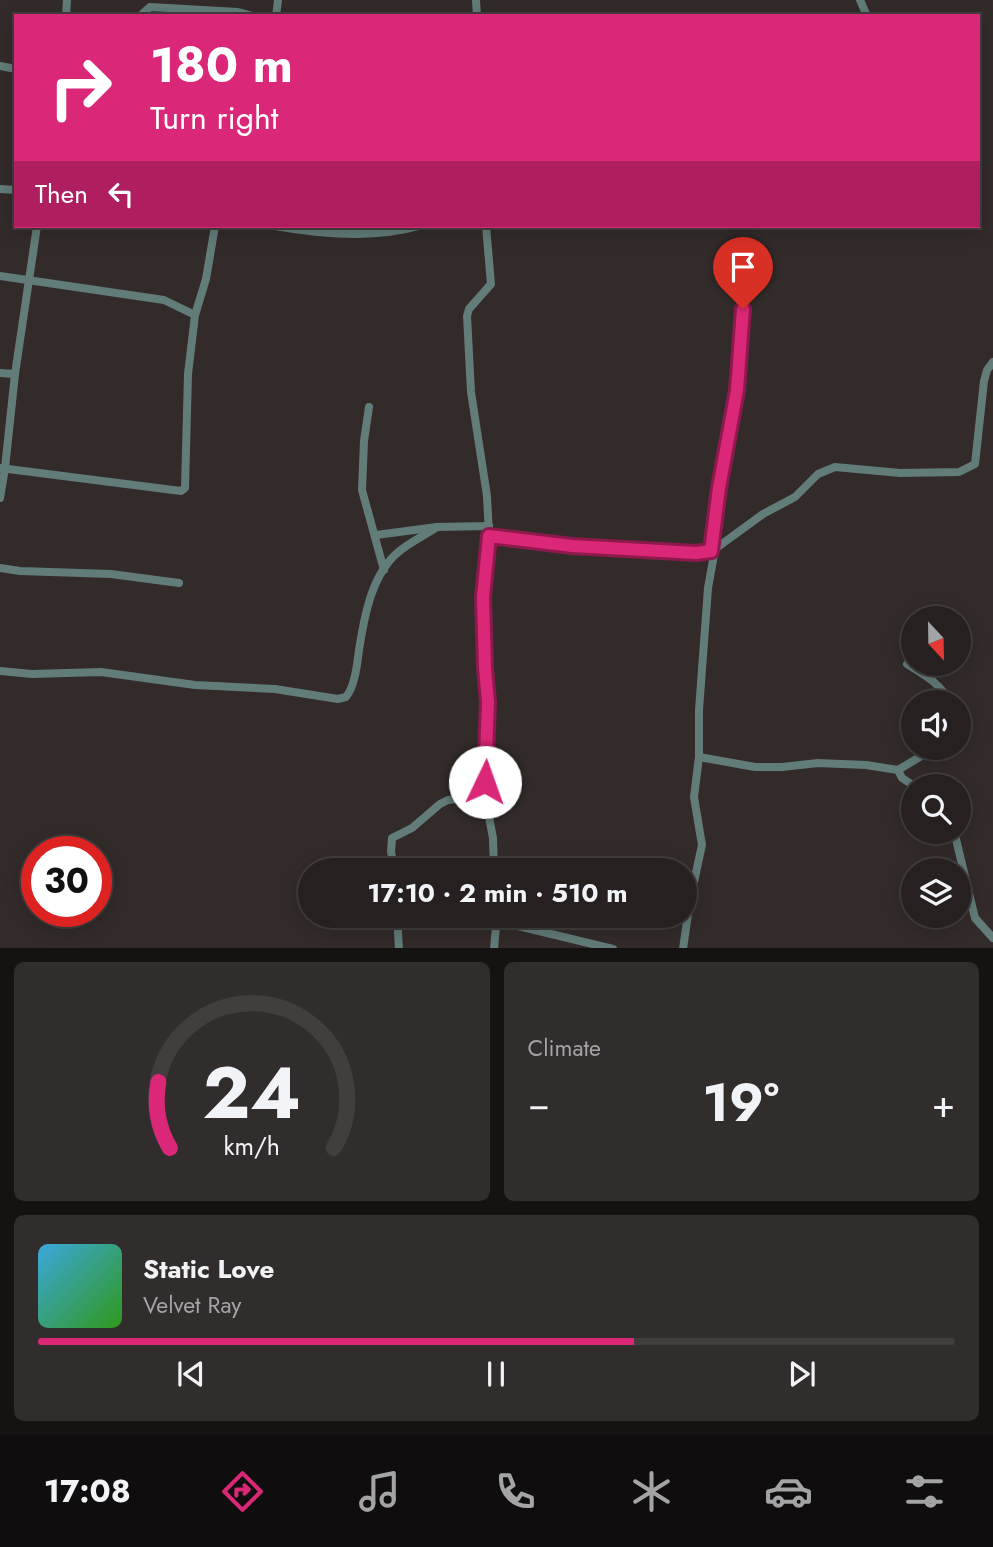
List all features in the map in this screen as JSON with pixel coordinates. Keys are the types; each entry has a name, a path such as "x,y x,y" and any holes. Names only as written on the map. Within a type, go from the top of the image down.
{"street":[{"path":"142,14 150,7 246,14"},
{"path":"0,498 37,228"},
{"path":"3,468 180,491 185,488 188,374 195,315 206,279 215,228"},
{"path":"293,228 372,233 409,228"},
{"path":"486,228 491,284 469,309 467,316 471,391 487,496 489,531 483,597 488,702 485,796 493,838 494,858"},
{"path":"0,276 164,300 195,315"},
{"path":"683,948 702,845 694,797 699,757 699,710 708,588 718,494 737,390 743,309"},
{"path":"376,535 438,527 489,531 572,546 696,553 713,550 763,514 795,496 826,469 835,467 900,473 960,472 968,469 975,464 984,381 993,362"},
{"path":"0,373 15,373"},
{"path":"369,407 362,490 384,570"},
{"path":"0,671 32,674 102,673 195,685 252,687 346,698 358,659 364,620 384,570 398,552 438,527"},
{"path":"0,568 111,574 179,583"},
{"path":"926,676 943,690"},
{"path":"699,757 755,767 818,763 866,765 898,770 915,760"},
{"path":"898,770 901,776"},
{"path":"392,858 392,838 412,828 440,804 448,800 485,796"},
{"path":"957,844 975,918 993,938"},
{"path":"398,928 399,948"},
{"path":"494,948 496,928"},
{"path":"536,928 613,948"}],"route":[{"path":"485,782 488,702 483,597 489,536 572,546 696,553 711,551 719,488 737,390 743,309"}]}
